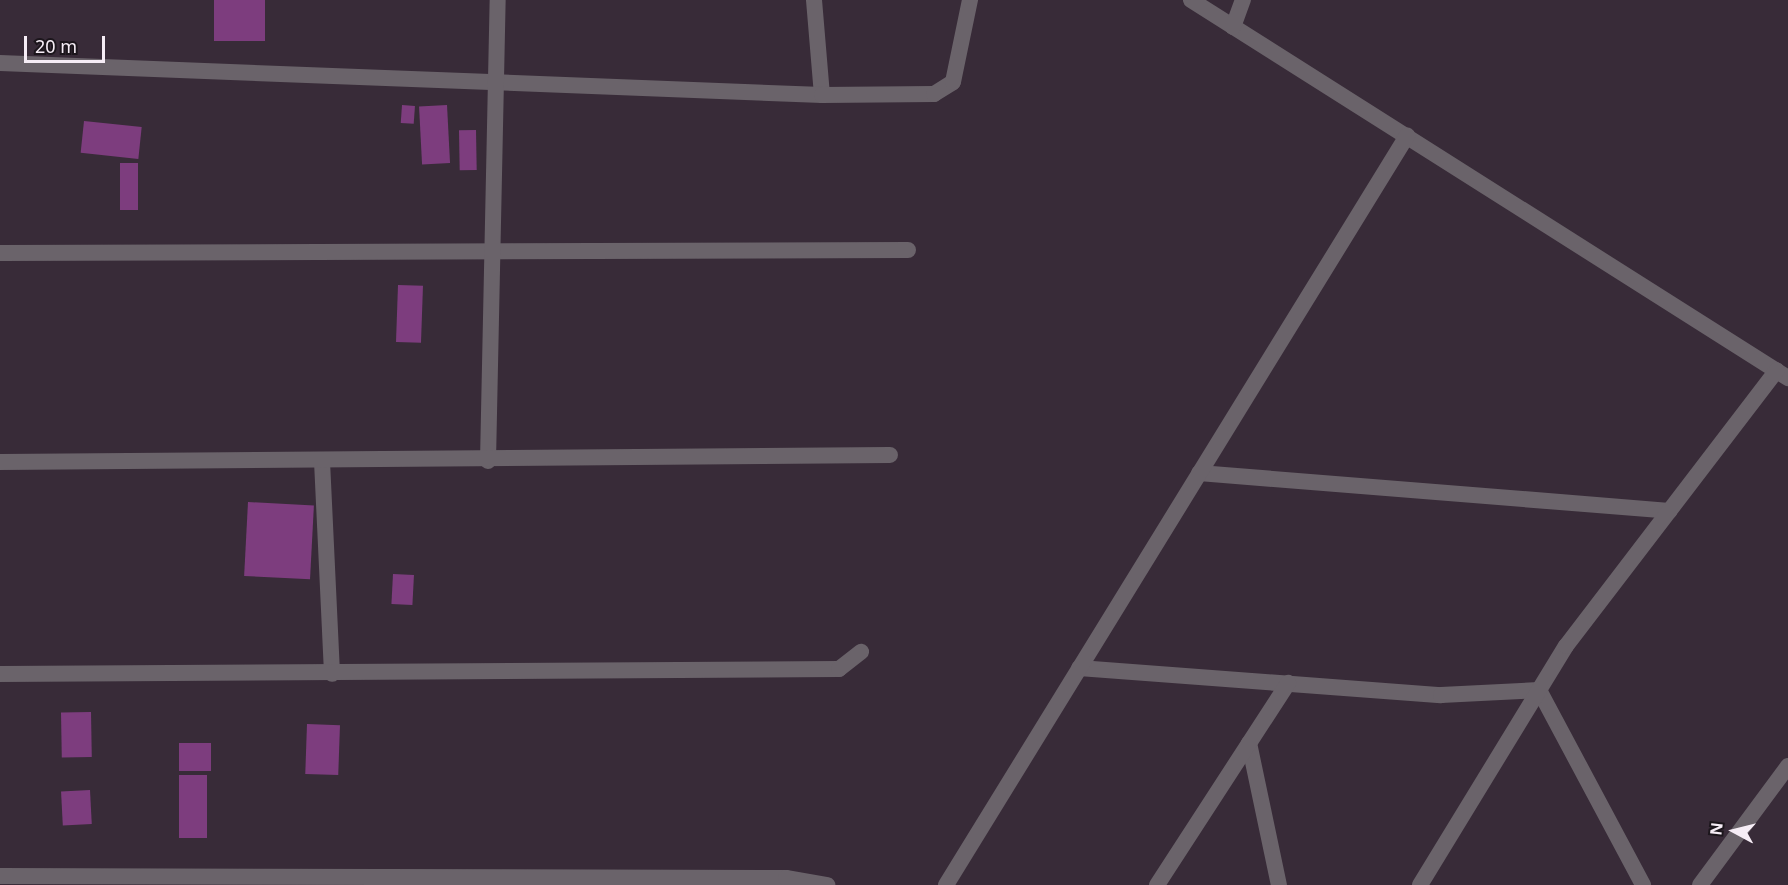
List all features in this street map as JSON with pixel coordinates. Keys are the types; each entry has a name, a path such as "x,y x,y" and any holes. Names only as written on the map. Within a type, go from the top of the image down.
{"street":[{"path":"488,461 498,0"},
{"path":"814,0 822,96"},
{"path":"0,63 496,80 822,96 947,90 953,82 970,0"},
{"path":"1191,0 1782,374 1669,511 1539,690 1420,885"},
{"path":"1233,27 1243,0"},
{"path":"946,885 1407,136"},
{"path":"0,253 908,250"},
{"path":"0,462 488,461 890,455"},
{"path":"322,461 332,674"},
{"path":"1199,473 1669,511"},
{"path":"0,674 332,674 839,669 861,652"},
{"path":"1079,668 1441,694 1539,690"},
{"path":"1157,885 1288,683"},
{"path":"1539,690 1643,885"},
{"path":"1249,743 1279,885"},
{"path":"1700,885 1788,766"},
{"path":"0,876 786,878 827,885"}],"building":[{"path":"214,0 265,0 265,41 214,41"},
{"path":"402,105 415,106 414,124 401,123"},
{"path":"447,105 450,163 422,164 419,106"},
{"path":"84,121 142,127 138,159 81,153"},
{"path":"459,130 476,130 477,170 460,170"},
{"path":"120,163 138,163 138,210 120,210"},
{"path":"398,285 423,286 421,343 396,342"},
{"path":"248,502 314,505 310,579 244,576"},
{"path":"393,574 414,575 412,605 391,604"},
{"path":"91,712 92,757 62,758 61,713"},
{"path":"307,724 340,725 338,775 305,774"},
{"path":"179,743 211,743 211,771 179,771"},
{"path":"179,775 207,775 207,838 179,838"},
{"path":"90,790 92,824 63,825 61,792"}]}
